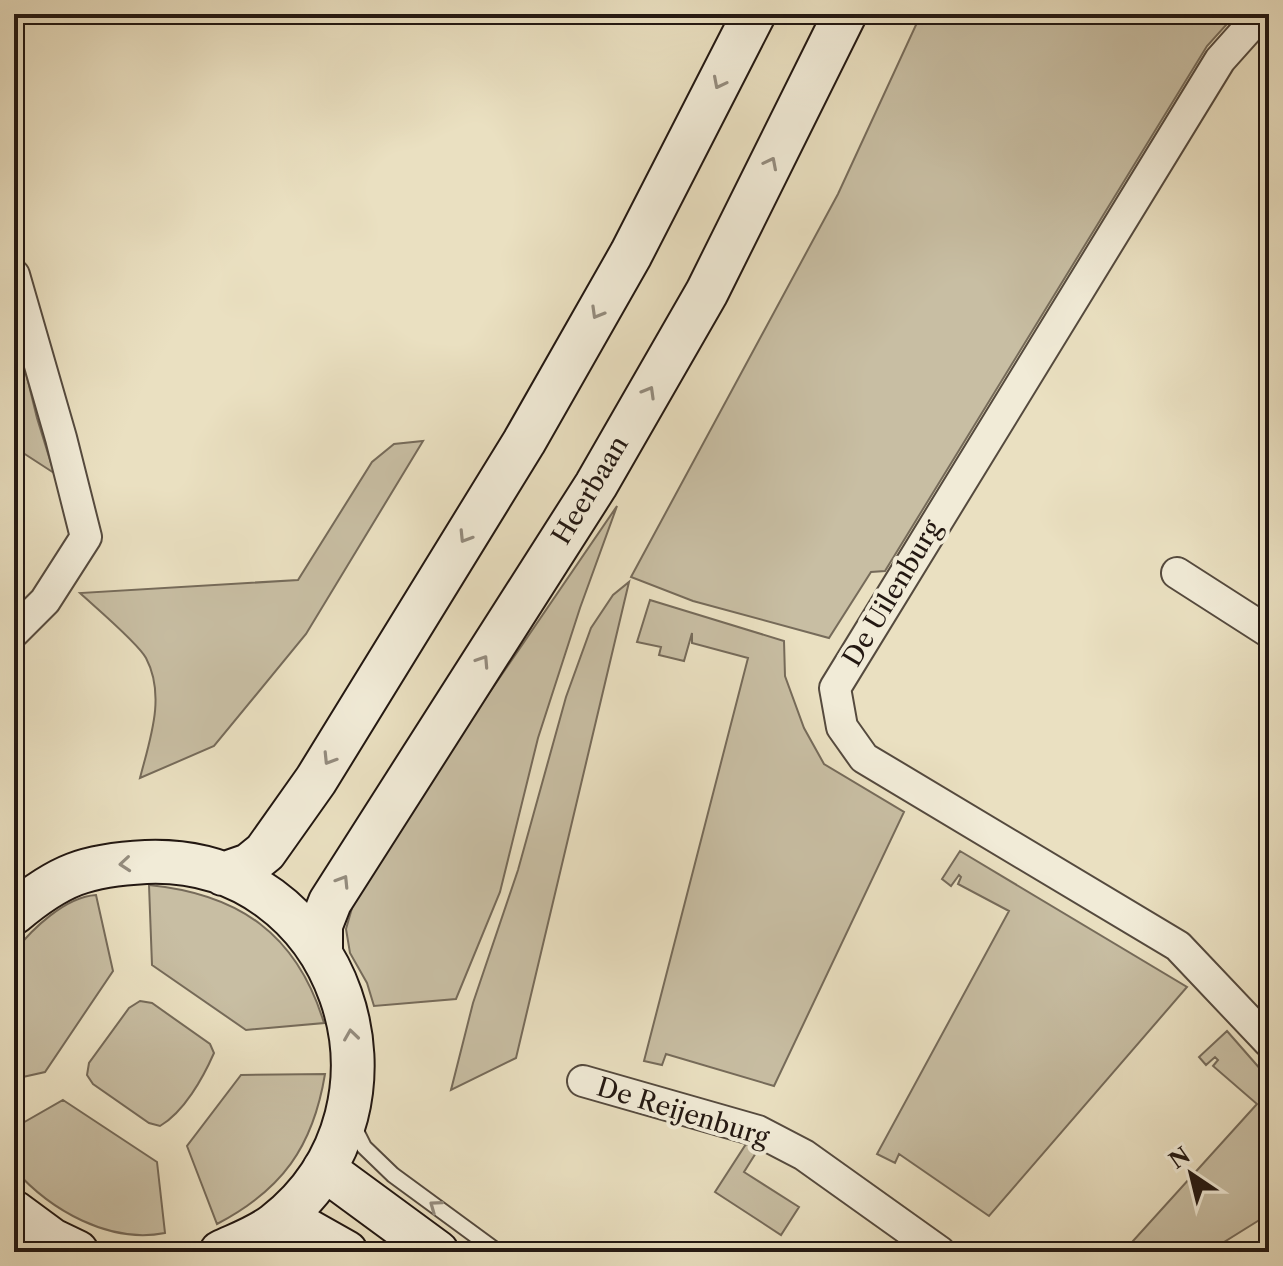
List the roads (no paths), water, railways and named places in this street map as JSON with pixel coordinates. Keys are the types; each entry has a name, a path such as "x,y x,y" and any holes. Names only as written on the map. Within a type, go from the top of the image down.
{"main road":[{"path":"204,869 249,865 265,852 316,780 524,442 631,254 754,14"},
{"name":"Heerbaan","path":"328,964 321,925 330,902 596,485 707,292 845,14"},
{"path":"14,913 66,876 102,866 161,862 204,869 259,892 304,930 328,964 350,1025 353,1049 350,1105 338,1142 324,1169 300,1201 246,1239"},
{"path":"324,1169 437,1252"},
{"path":"14,1212 40,1232 77,1252"},
{"path":"14,1230 18,1241 14,1251"},
{"path":"246,1239 307,1230 346,1252"}],"street":[{"name":"De Uilenburg","path":"1261,14 1220,60 835,688 842,727 864,758 1178,946 1269,1042"},
{"path":"14,275 86,537 45,601 14,632"},
{"path":"1177,573 1269,632"},
{"name":"De Reijenburg","path":"583,1081 758,1131 804,1155 940,1252"}],"lane":[{"path":"350,1105 364,1147 393,1175 498,1252"}]}
